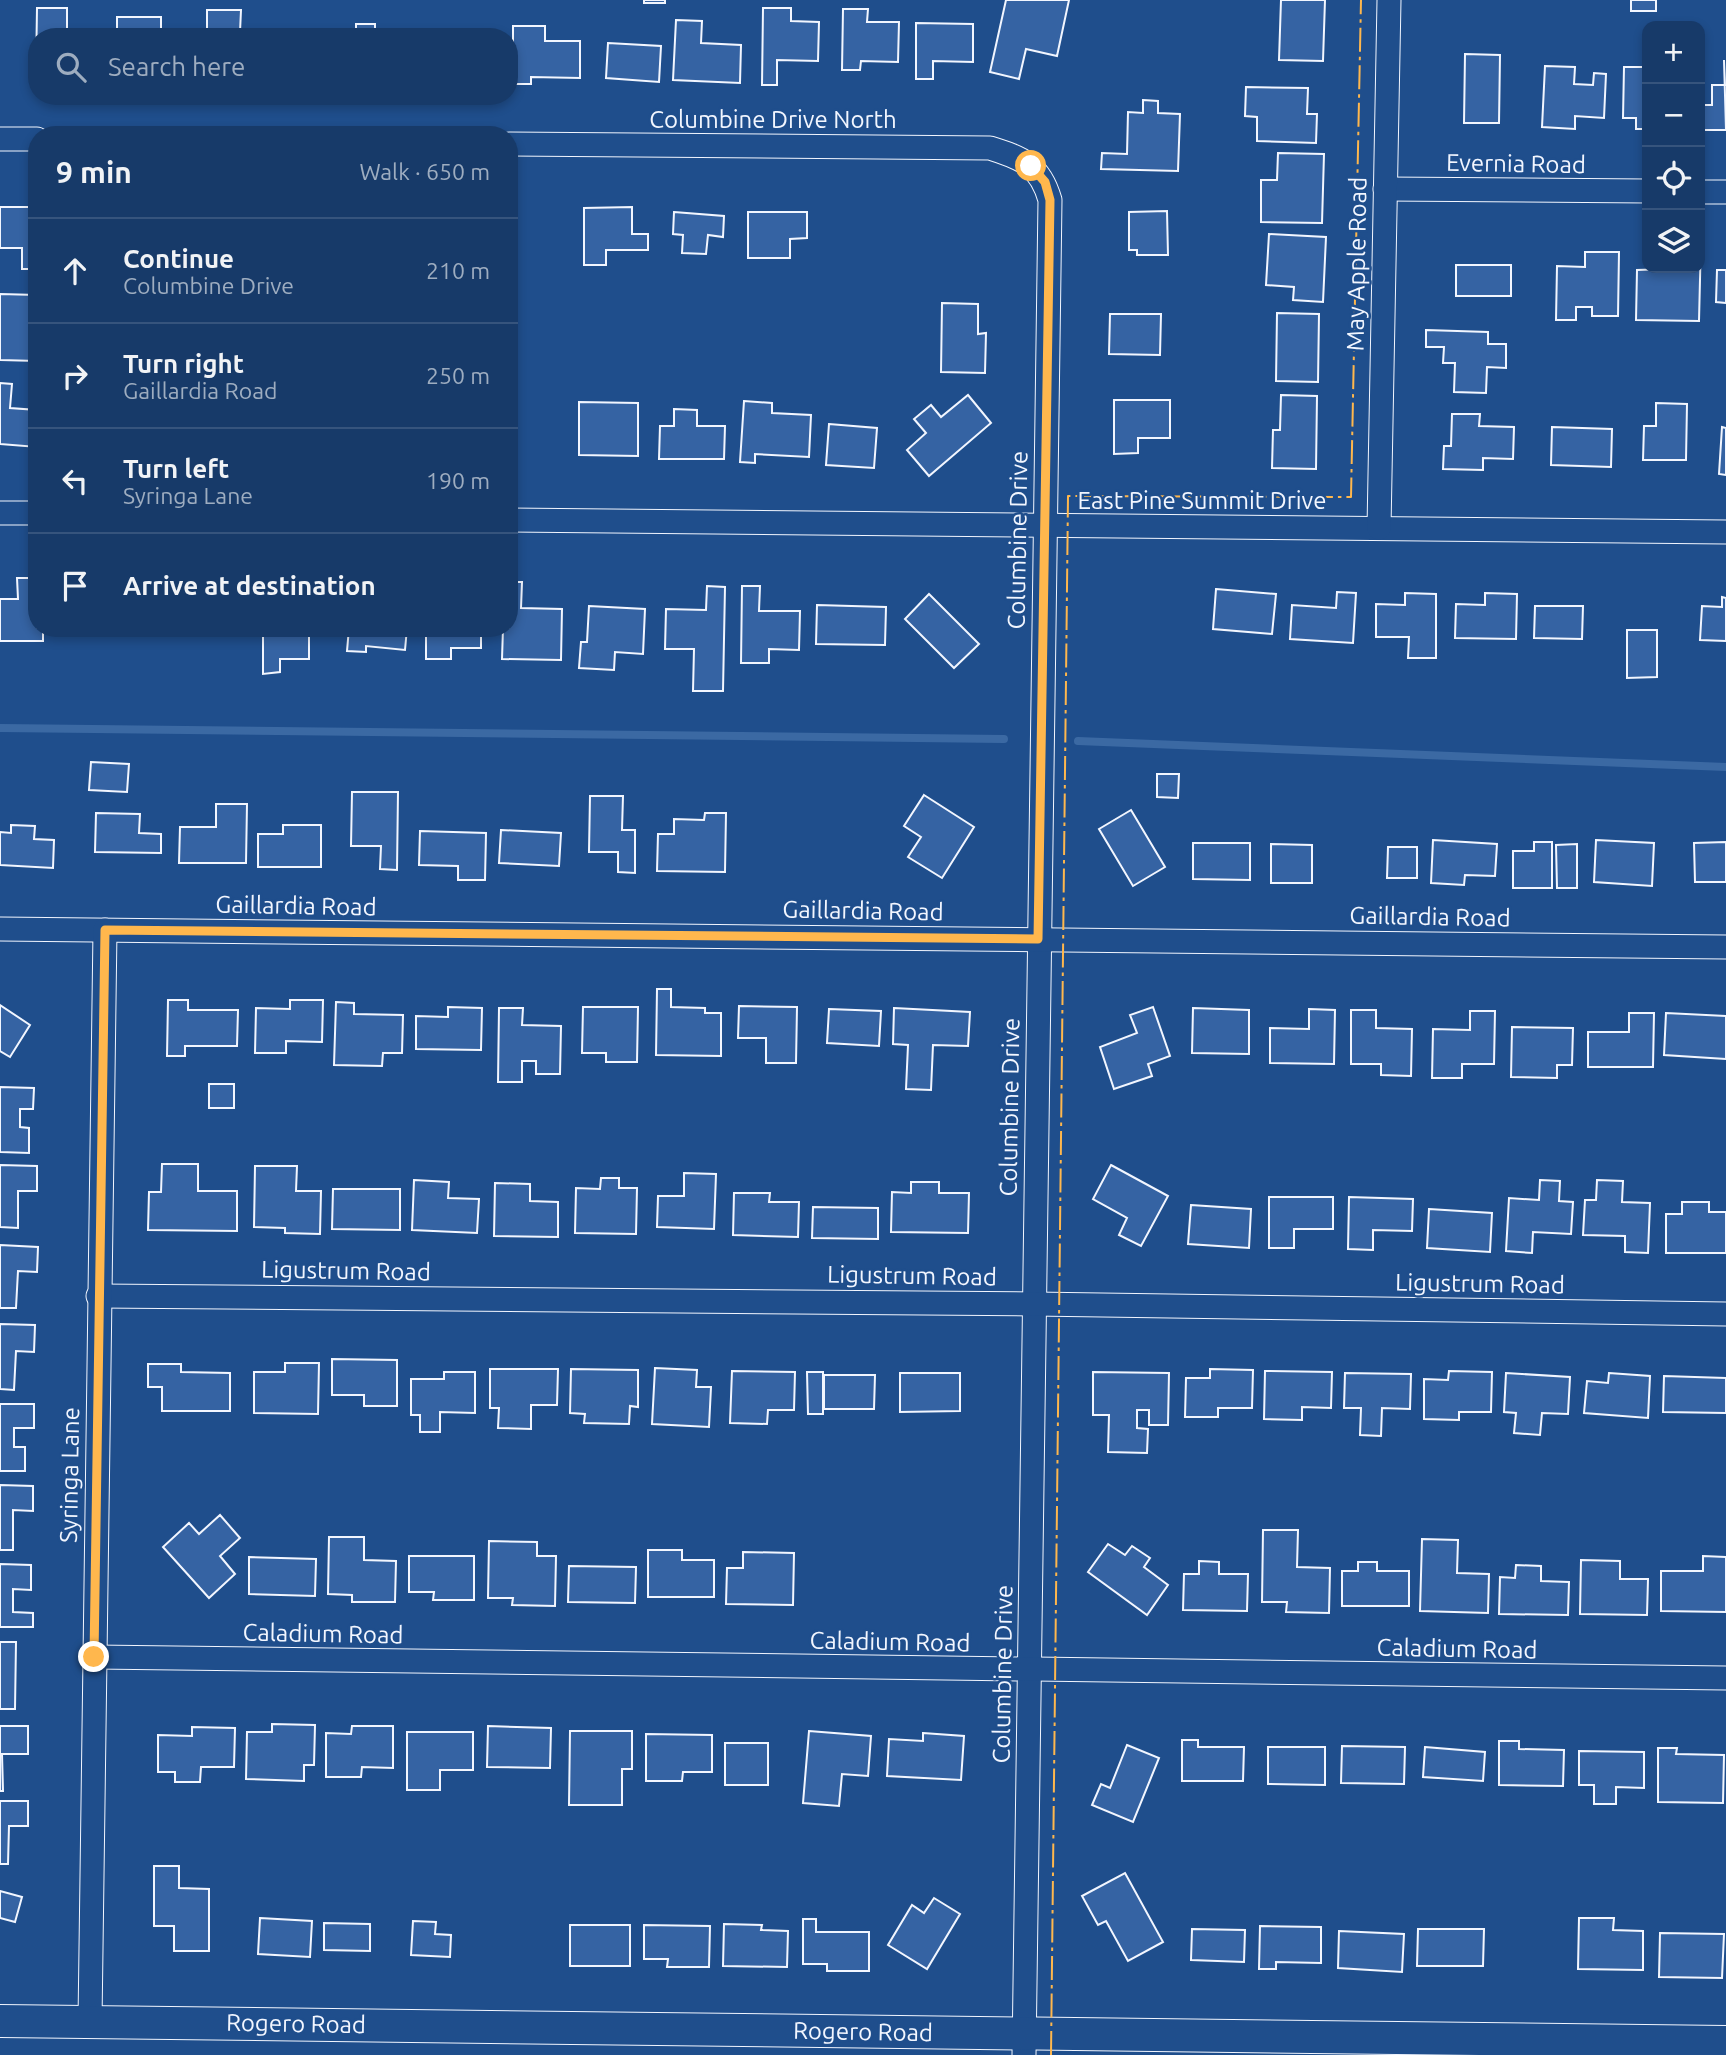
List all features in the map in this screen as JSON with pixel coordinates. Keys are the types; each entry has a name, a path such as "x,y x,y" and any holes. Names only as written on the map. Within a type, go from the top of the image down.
{"main road":[{"name":"Rogero Road","path":"0,2021 90,2021 1024,2045 1726,2042"}],"street":[{"name":"May Apple Road","path":"1379,528 1388,0"},
{"path":"0,139 28,139"},
{"name":"Columbine Drive North","path":"518,144 990,148 1013,155 1031,166"},
{"name":"Columbine Drive","path":"1024,2045 1050,200 1045,182 1031,166"},
{"name":"Evernia Road","path":"1385,189 1642,191"},
{"path":"1705,192 1726,192"},
{"path":"0,513 28,513"},
{"name":"East Pine Summit Drive","path":"518,520 1726,532"},
{"name":"Gaillardia Road","path":"0,929 1726,947"},
{"name":"Syringa Lane","path":"90,2021 105,930"},
{"name":"Ligustrum Road","path":"99,1296 1034,1304 1726,1314"},
{"name":"Caladium Road","path":"94,1657 1726,1678"}],"building":[{"path":"644,0 665,0 665,3 644,3"},
{"path":"1006,0 1069,0 1057,56 1026,49 1019,79 990,72"},
{"path":"1281,0 1325,0 1323,61 1279,60"},
{"path":"1631,0 1656,0 1656,11 1631,11"},
{"path":"37,8 67,8 67,28 37,28"},
{"path":"763,8 791,8 791,21 819,22 818,61 777,60 777,85 762,85"},
{"path":"843,9 868,9 867,22 899,22 898,62 861,61 860,70 842,70"},
{"path":"207,10 241,10 240,28 207,28"},
{"path":"117,17 161,17 161,28 117,28"},
{"path":"676,20 702,21 701,43 741,45 740,83 673,80"},
{"path":"916,23 973,24 973,62 933,61 933,79 916,79"},
{"path":"356,24 375,24 375,28 356,28"},
{"path":"545,26 545,41 580,41 580,78 531,77 531,84 518,84 518,28 513,28"},
{"path":"608,43 661,46 659,82 606,78"},
{"path":"1465,54 1500,55 1499,123 1464,123"},
{"path":"1545,66 1575,67 1574,84 1593,85 1594,73 1606,74 1604,118 1575,116 1575,129 1542,127"},
{"path":"1624,67 1642,67 1642,129 1636,129 1636,118 1623,118"},
{"path":"1712,85 1725,85 1726,130 1705,130 1705,105 1712,105"},
{"path":"1246,87 1308,88 1307,114 1317,114 1316,143 1257,141 1257,117 1245,116"},
{"path":"1143,100 1158,101 1158,113 1180,114 1178,171 1101,169 1102,153 1127,154 1128,112 1143,113"},
{"path":"1278,153 1324,154 1322,223 1261,222 1261,180 1277,180"},
{"path":"0,207 28,207 28,269 22,269 22,248 0,248"},
{"path":"632,207 632,234 648,234 648,250 606,250 606,265 584,265 584,208"},
{"path":"1167,211 1168,255 1137,255 1137,250 1129,250 1129,212"},
{"path":"674,212 724,216 723,237 708,235 706,254 682,253 683,235 673,234"},
{"path":"748,212 807,212 807,238 790,239 790,258 748,258"},
{"path":"1269,234 1326,237 1323,302 1293,300 1294,287 1266,285"},
{"path":"1585,252 1619,252 1618,316 1592,316 1592,307 1576,307 1576,320 1556,320 1557,266 1585,267"},
{"path":"1456,265 1511,265 1511,296 1456,296"},
{"path":"1637,270 1642,270 1642,273 1700,273 1699,321 1636,320"},
{"path":"1717,270 1726,270 1726,303 1716,302"},
{"path":"0,294 28,295 28,361 0,360"},
{"path":"942,303 978,304 978,334 986,333 985,373 941,372"},
{"path":"1277,313 1319,314 1318,382 1276,381"},
{"path":"1110,314 1161,314 1160,355 1109,354"},
{"path":"1426,330 1488,332 1488,344 1506,344 1506,368 1487,367 1486,393 1454,392 1455,363 1443,363 1444,347 1426,347"},
{"path":"0,383 12,384 10,408 28,409 28,446 0,444"},
{"path":"968,395 991,423 929,476 907,450 926,433 914,419 931,405 941,417"},
{"path":"1281,395 1317,396 1316,469 1272,468 1273,430 1280,430"},
{"path":"1114,400 1170,400 1170,438 1138,438 1138,453 1114,454"},
{"path":"744,401 772,403 772,413 811,415 809,457 755,454 755,463 740,462"},
{"path":"579,402 638,403 638,456 579,455"},
{"path":"1656,403 1687,404 1686,460 1643,460 1644,426 1656,426"},
{"path":"674,409 697,410 697,426 725,426 724,459 659,459 660,426 674,426"},
{"path":"1452,414 1480,414 1479,426 1514,427 1513,459 1483,458 1483,470 1443,469 1444,446 1451,446"},
{"path":"829,424 877,428 874,468 826,465"},
{"path":"1552,427 1612,429 1611,467 1551,465"},
{"path":"1722,427 1726,428 1726,475 1719,474"},
{"path":"17,578 28,578 28,637 43,637 43,641 0,641 0,599 18,599"},
{"path":"518,582 522,582 521,608 562,609 561,660 502,659 503,637 518,637"},
{"path":"707,586 725,587 723,691 693,691 694,649 665,649 666,609 706,610"},
{"path":"742,586 760,586 759,611 800,611 799,650 769,649 769,663 741,663"},
{"path":"1216,589 1276,594 1272,634 1213,629"},
{"path":"1337,592 1356,593 1353,643 1290,639 1292,605 1336,608"},
{"path":"1405,593 1436,594 1436,658 1408,658 1409,637 1376,637 1376,604 1405,605"},
{"path":"1485,593 1517,594 1516,639 1455,638 1456,604 1485,605"},
{"path":"929,594 979,644 954,668 905,619"},
{"path":"1722,597 1726,598 1726,641 1700,640 1702,606 1722,607"},
{"path":"817,605 886,607 885,645 816,644"},
{"path":"589,606 645,609 643,654 615,652 614,670 579,668 581,642 587,642"},
{"path":"1535,606 1583,606 1582,639 1534,638"},
{"path":"1627,630 1657,630 1657,677 1627,678"},
{"path":"263,637 309,637 309,659 280,659 280,672 263,674"},
{"path":"348,637 406,637 405,650 366,646 366,652 347,651"},
{"path":"426,637 481,637 481,648 451,648 451,659 426,659"},
{"path":"91,762 129,764 127,792 89,790"},
{"path":"1157,774 1179,774 1178,798 1157,797"},
{"path":"352,792 398,792 397,870 380,869 381,846 351,846"},
{"path":"924,795 974,827 942,878 908,857 921,837 904,826"},
{"path":"590,796 623,796 622,830 635,830 635,873 618,872 618,852 589,852"},
{"path":"216,804 247,804 246,863 179,863 180,827 216,827"},
{"path":"1131,810 1165,867 1133,886 1099,829"},
{"path":"96,813 140,814 139,833 161,834 161,853 95,852"},
{"path":"705,813 726,813 725,872 657,871 658,834 674,834 674,819 704,820"},
{"path":"11,825 35,826 34,839 54,840 53,868 0,865 0,832 11,833"},
{"path":"283,825 321,825 321,867 258,867 258,834 283,834"},
{"path":"501,830 561,833 559,866 499,863"},
{"path":"420,831 486,833 485,880 458,880 458,866 419,865"},
{"path":"1433,840 1497,844 1495,876 1465,875 1464,885 1431,883"},
{"path":"1596,840 1654,843 1652,886 1594,882"},
{"path":"1534,842 1552,842 1552,888 1513,888 1513,851 1534,851"},
{"path":"1726,842 1726,882 1695,882 1694,843"},
{"path":"1193,843 1250,843 1250,880 1193,879"},
{"path":"1271,844 1312,845 1312,883 1271,883"},
{"path":"1577,844 1577,888 1557,888 1556,845"},
{"path":"1388,847 1417,847 1417,878 1387,878"},
{"path":"657,989 671,989 671,1007 705,1008 705,1013 721,1013 721,1056 656,1055"},
{"path":"168,1000 188,1000 188,1010 238,1010 237,1046 185,1046 185,1056 167,1056"},
{"path":"290,1000 323,1000 322,1042 286,1041 286,1053 255,1053 256,1008 290,1009"},
{"path":"336,1002 354,1003 354,1014 403,1015 402,1053 383,1053 382,1066 334,1065"},
{"path":"0,1005 30,1025 10,1057 0,1051"},
{"path":"739,1006 797,1007 796,1063 766,1063 766,1038 738,1038"},
{"path":"448,1007 482,1008 481,1050 416,1049 416,1016 448,1017"},
{"path":"583,1007 638,1007 637,1062 606,1062 606,1053 582,1053"},
{"path":"1153,1007 1170,1056 1148,1064 1152,1076 1114,1089 1100,1047 1137,1033 1130,1015"},
{"path":"499,1008 523,1008 522,1025 561,1026 560,1074 536,1074 536,1061 522,1061 522,1082 498,1082"},
{"path":"894,1008 970,1012 968,1046 933,1045 931,1090 906,1089 908,1045 893,1044"},
{"path":"1193,1008 1249,1010 1249,1054 1192,1053"},
{"path":"829,1009 881,1011 879,1046 827,1043"},
{"path":"1309,1009 1335,1010 1334,1064 1270,1063 1270,1028 1309,1029"},
{"path":"1351,1010 1376,1010 1376,1028 1412,1029 1411,1076 1381,1075 1381,1064 1351,1064"},
{"path":"1470,1011 1495,1011 1494,1064 1462,1064 1462,1078 1432,1078 1433,1029 1470,1030"},
{"path":"1629,1013 1654,1013 1653,1067 1588,1067 1588,1032 1629,1032"},
{"path":"1666,1013 1726,1016 1726,1059 1664,1055"},
{"path":"1512,1027 1573,1028 1572,1065 1557,1065 1557,1078 1511,1077"},
{"path":"209,1084 234,1084 234,1108 209,1108"},
{"path":"0,1087 34,1088 33,1109 20,1109 20,1127 29,1128 29,1153 0,1152"},
{"path":"162,1164 198,1164 198,1191 237,1191 237,1231 148,1230 149,1192 161,1192"},
{"path":"0,1165 37,1166 37,1191 18,1191 18,1228 0,1227"},
{"path":"1111,1165 1168,1196 1141,1246 1119,1235 1127,1218 1093,1199"},
{"path":"255,1166 297,1166 296,1191 321,1191 320,1234 285,1233 285,1228 254,1227"},
{"path":"684,1173 716,1174 714,1229 657,1227 658,1196 684,1196"},
{"path":"601,1178 619,1178 619,1188 637,1188 636,1234 575,1233 576,1188 600,1189"},
{"path":"414,1180 449,1182 448,1198 479,1199 477,1233 412,1230"},
{"path":"1540,1180 1560,1181 1559,1201 1573,1202 1571,1234 1533,1232 1532,1253 1506,1251 1509,1198 1539,1200"},
{"path":"1597,1180 1623,1181 1622,1202 1650,1203 1648,1253 1625,1252 1625,1236 1583,1235 1585,1200 1596,1200"},
{"path":"911,1182 939,1182 939,1193 969,1193 968,1233 891,1232 892,1192 911,1193"},
{"path":"495,1183 530,1184 530,1201 558,1202 558,1237 494,1236"},
{"path":"333,1189 400,1189 400,1230 332,1229"},
{"path":"734,1193 770,1193 769,1202 799,1202 798,1237 733,1235"},
{"path":"1269,1197 1333,1197 1333,1229 1294,1229 1294,1248 1269,1248"},
{"path":"1349,1197 1413,1199 1412,1231 1373,1230 1373,1250 1348,1249"},
{"path":"1682,1202 1709,1202 1709,1212 1726,1212 1726,1253 1666,1253 1666,1214 1682,1214"},
{"path":"1191,1205 1251,1209 1249,1248 1188,1244"},
{"path":"813,1207 878,1208 878,1239 812,1238"},
{"path":"1429,1209 1492,1213 1490,1252 1427,1248"},
{"path":"0,1245 38,1247 37,1272 18,1271 16,1308 0,1308"},
{"path":"0,1324 35,1325 34,1352 16,1351 14,1390 0,1389"},
{"path":"332,1359 397,1360 397,1406 364,1406 364,1395 332,1395"},
{"path":"285,1363 319,1363 318,1414 254,1413 254,1372 285,1372"},
{"path":"148,1364 181,1364 181,1372 230,1373 230,1411 162,1411 162,1387 148,1387"},
{"path":"655,1368 697,1370 696,1387 711,1387 709,1427 652,1424"},
{"path":"490,1369 558,1369 557,1405 531,1405 531,1429 498,1428 499,1408 490,1408"},
{"path":"571,1369 638,1370 638,1407 630,1406 629,1424 584,1423 585,1414 570,1413"},
{"path":"1210,1369 1253,1370 1252,1408 1218,1408 1218,1417 1185,1417 1186,1378 1210,1378"},
{"path":"732,1371 795,1372 794,1410 768,1410 767,1424 730,1423"},
{"path":"1265,1371 1332,1372 1331,1408 1302,1407 1302,1420 1264,1419"},
{"path":"1449,1371 1492,1372 1491,1412 1459,1412 1459,1420 1424,1419 1424,1379 1448,1380"},
{"path":"444,1372 475,1372 475,1413 440,1412 440,1432 420,1432 420,1415 411,1415 411,1379 444,1379"},
{"path":"807,1372 823,1372 823,1414 808,1414"},
{"path":"1093,1372 1169,1373 1168,1425 1149,1425 1149,1410 1137,1410 1137,1428 1148,1429 1147,1453 1108,1452 1109,1415 1093,1415"},
{"path":"900,1373 960,1373 960,1411 900,1412"},
{"path":"1345,1373 1411,1374 1410,1409 1382,1408 1381,1436 1360,1435 1361,1408 1344,1408"},
{"path":"1506,1373 1570,1377 1568,1414 1542,1413 1540,1435 1514,1433 1516,1413 1504,1412"},
{"path":"1609,1373 1650,1376 1648,1418 1584,1413 1587,1381 1608,1383"},
{"path":"824,1375 875,1375 874,1409 824,1409"},
{"path":"1664,1376 1726,1378 1726,1413 1663,1412"},
{"path":"0,1404 34,1404 34,1428 14,1428 14,1447 25,1447 25,1471 0,1471"},
{"path":"0,1485 33,1486 33,1511 13,1510 13,1550 0,1550"},
{"path":"220,1515 240,1538 220,1556 235,1574 209,1598 163,1547 189,1523 199,1534"},
{"path":"1263,1530 1298,1530 1297,1567 1330,1568 1329,1613 1286,1612 1287,1602 1262,1602"},
{"path":"329,1537 364,1537 364,1560 396,1561 395,1602 352,1602 352,1595 328,1594"},
{"path":"1422,1539 1458,1540 1457,1573 1489,1574 1488,1613 1420,1611"},
{"path":"489,1541 537,1542 537,1556 556,1556 555,1606 512,1605 513,1598 488,1598"},
{"path":"1108,1544 1125,1555 1132,1546 1150,1558 1144,1567 1168,1585 1147,1615 1088,1572"},
{"path":"648,1550 682,1550 682,1560 714,1560 714,1597 648,1597"},
{"path":"743,1552 794,1553 793,1605 726,1604 727,1568 743,1568"},
{"path":"409,1556 474,1556 474,1600 433,1600 434,1592 409,1592"},
{"path":"1703,1556 1726,1557 1726,1612 1661,1611 1661,1571 1703,1571"},
{"path":"249,1557 316,1559 315,1596 249,1594"},
{"path":"1581,1560 1620,1561 1620,1579 1648,1579 1647,1615 1580,1614"},
{"path":"1199,1561 1219,1562 1219,1574 1248,1574 1247,1611 1183,1610 1184,1574 1199,1574"},
{"path":"1358,1562 1377,1562 1377,1571 1409,1571 1409,1606 1342,1606 1342,1571 1358,1571"},
{"path":"0,1564 31,1565 31,1590 13,1589 13,1612 33,1613 33,1627 0,1627"},
{"path":"1516,1565 1541,1566 1541,1581 1569,1582 1568,1615 1499,1614 1500,1577 1515,1578"},
{"path":"569,1566 636,1567 635,1603 568,1602"},
{"path":"0,1642 16,1642 15,1709 0,1709"},
{"path":"272,1724 315,1725 314,1765 304,1765 304,1781 246,1779 247,1732 272,1732"},
{"path":"0,1726 28,1726 28,1754 2,1754 3,1791 0,1791"},
{"path":"352,1726 393,1726 393,1768 362,1767 361,1777 326,1777 326,1733 351,1734"},
{"path":"488,1726 551,1728 550,1768 487,1767"},
{"path":"192,1727 235,1728 234,1767 201,1767 200,1782 175,1782 175,1772 158,1772 158,1735 192,1736"},
{"path":"570,1731 632,1731 632,1769 622,1769 622,1805 569,1805"},
{"path":"809,1731 871,1736 868,1776 842,1774 839,1806 803,1803"},
{"path":"407,1732 473,1732 473,1770 440,1770 440,1790 407,1790"},
{"path":"923,1733 964,1736 961,1780 887,1776 889,1739 923,1741"},
{"path":"646,1734 712,1735 712,1772 683,1772 682,1781 646,1781"},
{"path":"1182,1740 1198,1740 1198,1747 1244,1747 1243,1781 1182,1781"},
{"path":"1499,1741 1519,1741 1519,1749 1564,1750 1563,1786 1499,1785"},
{"path":"725,1743 768,1743 768,1785 725,1785"},
{"path":"1127,1745 1159,1758 1133,1822 1092,1805 1101,1784 1110,1788"},
{"path":"1342,1746 1405,1747 1404,1784 1341,1783"},
{"path":"1268,1747 1325,1747 1325,1785 1268,1784"},
{"path":"1425,1747 1485,1752 1483,1781 1423,1777"},
{"path":"1658,1748 1677,1748 1676,1754 1724,1755 1723,1803 1658,1802"},
{"path":"1579,1751 1644,1752 1644,1788 1616,1787 1616,1804 1594,1804 1594,1785 1579,1785"},
{"path":"0,1801 28,1801 28,1826 9,1826 8,1864 0,1864"},
{"path":"154,1866 179,1866 179,1888 209,1889 209,1951 174,1951 174,1926 154,1926"},
{"path":"1125,1873 1163,1942 1128,1961 1106,1921 1098,1925 1082,1896"},
{"path":"0,1891 22,1897 15,1922 0,1918"},
{"path":"934,1898 960,1914 927,1969 888,1945 912,1905 924,1913"},
{"path":"260,1918 312,1921 310,1957 258,1954"},
{"path":"1579,1918 1614,1918 1613,1930 1643,1931 1643,1970 1578,1969"},
{"path":"803,1919 816,1919 816,1932 869,1932 869,1971 827,1971 827,1964 803,1964"},
{"path":"413,1921 436,1922 435,1934 451,1935 450,1957 411,1955"},
{"path":"324,1923 370,1924 370,1951 324,1950"},
{"path":"724,1924 762,1925 761,1930 788,1931 787,1967 723,1966"},
{"path":"570,1925 630,1925 630,1966 570,1966"},
{"path":"644,1925 710,1926 709,1967 667,1967 668,1959 644,1959"},
{"path":"1260,1926 1321,1927 1321,1963 1276,1962 1276,1969 1259,1969"},
{"path":"1192,1929 1245,1930 1244,1962 1191,1960"},
{"path":"1418,1929 1484,1929 1483,1966 1417,1966"},
{"path":"1339,1931 1404,1934 1402,1972 1338,1968"},
{"path":"1660,1933 1724,1934 1722,1978 1659,1977"}],"waterway":[{"path":"0,728 1004,739"},
{"path":"1078,741 1726,767"}],"power":[{"path":"1051,2055 1068,496 1351,497 1361,0"}],"route":[{"path":"94,1657 105,930 1038,939 1050,200 1045,182 1031,166"}]}
